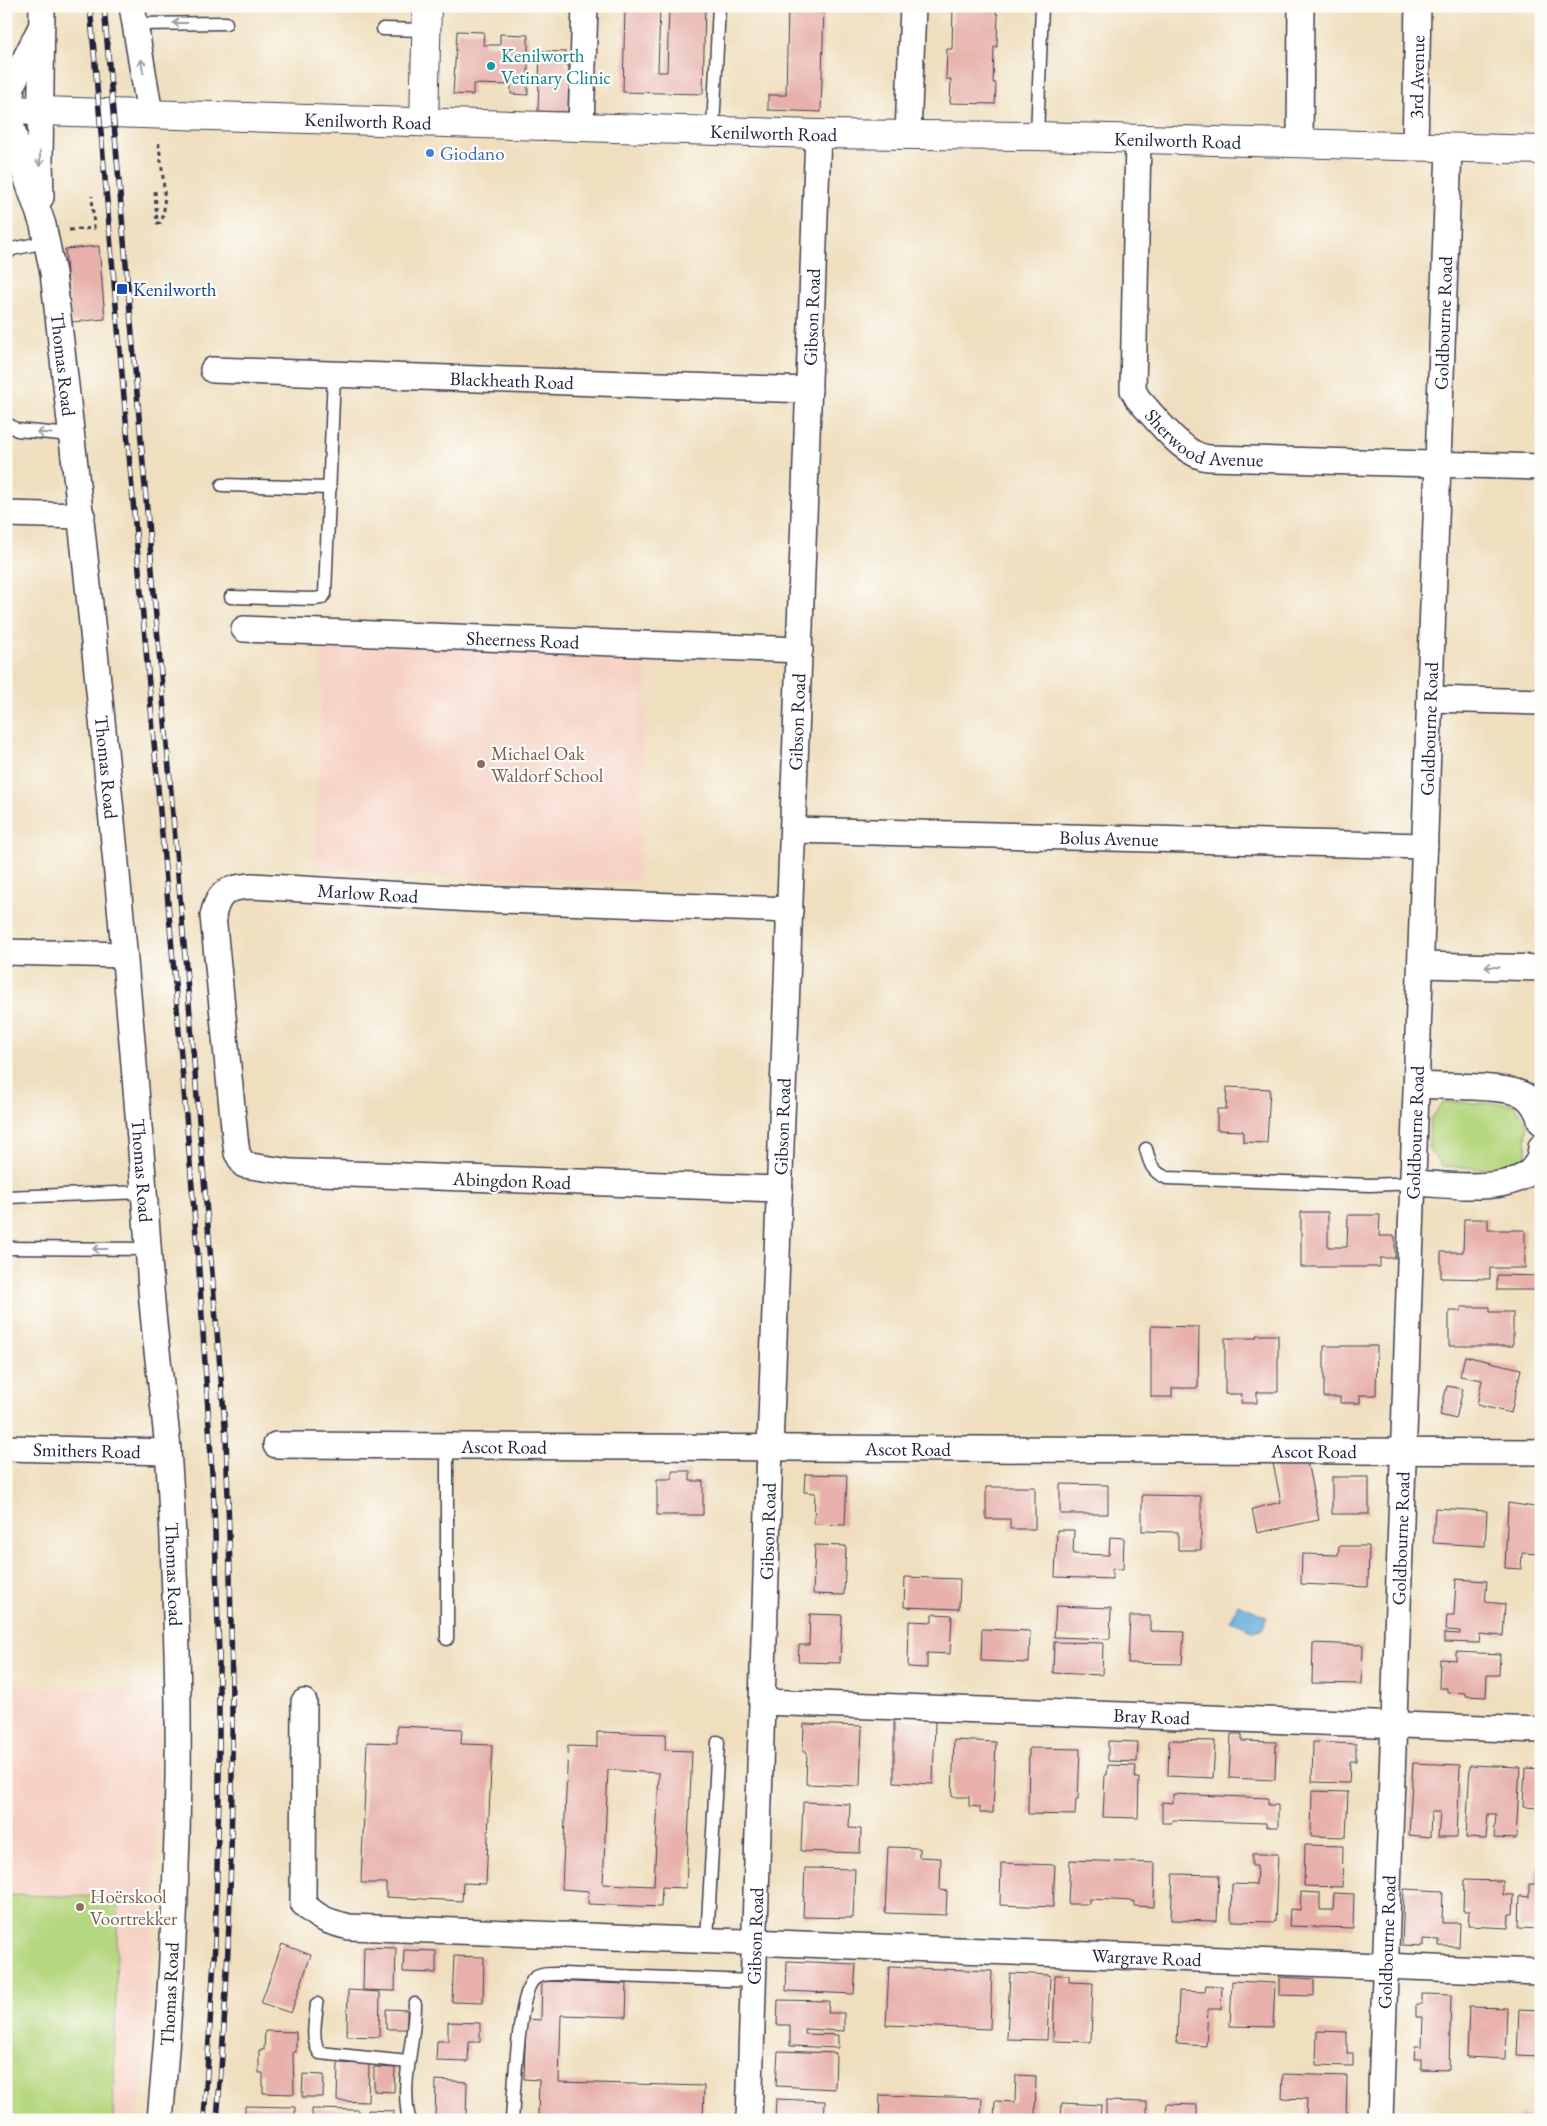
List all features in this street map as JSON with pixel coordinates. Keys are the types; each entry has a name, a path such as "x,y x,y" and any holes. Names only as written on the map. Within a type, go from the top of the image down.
{"street":[{"path":"582,126 585,6"},
{"path":"908,135 913,6"},
{"path":"1300,144 1301,6"},
{"name":"3rd Avenue","path":"1415,147 1418,6"},
{"path":"133,15 154,126"},
{"name":"Thomas Road","path":"42,16 12,85 8,110 22,165 51,232"},
{"name":"Thomas Road","path":"42,16 40,111 53,273 82,516 124,955 148,1249 168,1452 175,1576 178,1738 174,1908 160,2120"},
{"path":"424,121 426,18"},
{"name":"Kenilworth Road","path":"8,110 40,111 154,126 424,121 713,129 818,134 1037,136 1541,150"},
{"name":"Gibson Road","path":"750,2120 770,1447 818,134"},
{"name":"Sherwood Avenue","path":"1138,139 1133,390 1138,399 1188,450 1202,458 1541,467"},
{"name":"Goldbourne Road","path":"1380,2120 1402,1451 1418,1085 1437,465 1449,148"},
{"name":"Blackheath Road","path":"213,370 809,390"},
{"path":"6,514 82,516"},
{"name":"Sheerness Road","path":"244,629 800,650"},
{"path":"1431,699 1541,702"},
{"name":"Bolus Avenue","path":"794,830 1425,846"},
{"name":"Marlow Road","path":"244,1165 237,1153 235,1137 213,916 216,903 224,893 235,887 472,899 790,910"},
{"path":"6,952 124,955"},
{"path":"1421,965 1541,968"},
{"path":"1418,1085 1509,1090 1524,1095 1531,1101 1538,1112 1541,1122"},
{"path":"1414,1183 1495,1185 1516,1181 1528,1174 1538,1164 1541,1147"},
{"name":"Abingdon Road","path":"244,1165 291,1172 780,1188"},
{"name":"Ascot Road","path":"276,1445 1541,1452"},
{"name":"Smithers Road","path":"6,1448 168,1452"},
{"name":"Wargrave Road","path":"304,1702 303,1903 313,1915 327,1922 349,1927 1541,1972"},
{"name":"Bray Road","path":"762,1702 1541,1730"}],"lane":[{"path":"713,129 719,6"},
{"path":"1037,136 1042,6"},
{"path":"133,15 226,23"},
{"path":"383,29 426,18"},
{"path":"6,254 12,249 51,232"},
{"path":"231,597 314,600 321,598 325,594 334,374"},
{"path":"11,427 72,435"},
{"path":"222,485 330,488"},
{"path":"1146,1149 1152,1168 1157,1174 1167,1178 1370,1185 1414,1183"},
{"path":"6,1197 144,1192"},
{"path":"6,1248 148,1249"},
{"path":"447,1445 448,1639"},
{"path":"707,1940 718,1742"},
{"path":"512,2120 523,2012 527,1989 535,1979 548,1974 562,1974 753,1981"},
{"path":"317,2004 315,2040 316,2048 320,2053 408,2062"},
{"path":"409,2120 405,2102 408,2062 413,2044 415,2004"}],"path":[{"path":"154,126 163,184 164,217 160,222 157,222 155,191"},
{"path":"51,232 94,228 92,196"}],"shaded area":[{"name":"Michael Oak Waldorf School","path":"323,645 647,656 638,883 315,871"},
{"name":"Hoërskool Voortrekker","path":"6,1686 165,1691 157,1810 150,2004 139,2120 6,2120"}],"green space":[{"path":"1443,1102 1514,1104 1527,1123 1526,1156 1512,1170 1442,1166 1429,1150 1430,1120"},
{"path":"6,1895 118,1897 113,2120 6,2120"}],"water":[{"path":"1238,1604 1267,1616 1263,1628 1254,1631 1231,1620"}],"building":[{"path":"625,6 660,6 658,72 667,72 669,6 705,6 703,94 623,92"},
{"path":"788,6 824,6 821,112 768,110 768,95 786,95"},
{"path":"953,6 996,6 996,14 998,14 997,47 994,47 993,83 996,83 995,104 950,103 951,79 946,79 947,49 952,49"},
{"name":"Kenilworth Vetinary Clinic","path":"457,31 484,32 483,45 500,45 500,34 528,35 528,95 511,94 511,85 473,84 473,95 453,94"},
{"path":"540,51 566,52 565,66 569,66 568,112 538,111"},
{"path":"99,246 105,319 71,322 65,249"},
{"path":"1227,1087 1270,1089 1267,1143 1243,1142 1243,1131 1217,1130 1217,1109 1226,1109"},
{"path":"1301,1212 1328,1212 1328,1247 1347,1247 1348,1215 1380,1215 1379,1236 1395,1236 1395,1258 1380,1258 1380,1267 1301,1267"},
{"path":"1464,1219 1488,1219 1488,1230 1525,1230 1525,1268 1490,1268 1490,1279 1441,1278 1441,1252 1463,1252"},
{"path":"1497,1275 1541,1276 1541,1290 1497,1290"},
{"path":"1461,1307 1490,1307 1490,1312 1513,1312 1513,1346 1449,1346 1449,1311 1461,1311"},
{"path":"1151,1326 1199,1327 1198,1388 1172,1388 1172,1397 1151,1397"},
{"path":"1256,1335 1278,1335 1278,1392 1257,1392 1257,1403 1241,1403 1242,1394 1225,1394 1225,1338 1256,1338"},
{"path":"1324,1346 1377,1346 1376,1395 1360,1395 1360,1403 1340,1403 1340,1397 1324,1397"},
{"path":"1465,1356 1521,1369 1511,1413 1477,1405 1482,1380 1460,1376"},
{"path":"1447,1386 1463,1389 1456,1419 1440,1415"},
{"path":"1306,1457 1319,1520 1257,1533 1252,1509 1281,1502 1273,1463"},
{"path":"672,1471 690,1471 690,1481 703,1481 703,1515 657,1515 657,1479 672,1479"},
{"path":"805,1474 847,1475 845,1525 814,1524 815,1493 804,1492"},
{"path":"1332,1477 1369,1477 1369,1514 1332,1514"},
{"path":"1060,1484 1108,1485 1108,1514 1060,1514"},
{"path":"986,1487 1035,1487 1035,1529 1010,1529 1010,1519 986,1519"},
{"path":"1142,1495 1201,1496 1201,1550 1178,1550 1178,1532 1142,1531"},
{"path":"1508,1503 1541,1508 1541,1554 1522,1553 1521,1569 1505,1568"},
{"path":"1435,1508 1487,1511 1485,1546 1433,1543"},
{"path":"1057,1530 1074,1530 1073,1554 1109,1555 1110,1537 1124,1538 1123,1570 1112,1569 1112,1579 1055,1577"},
{"path":"815,1545 846,1546 844,1595 813,1594"},
{"path":"1339,1546 1369,1546 1368,1587 1301,1584 1302,1554 1338,1555"},
{"path":"905,1577 960,1579 959,1609 904,1607"},
{"path":"1456,1579 1487,1581 1485,1602 1505,1604 1503,1636 1480,1634 1479,1643 1444,1642 1444,1633 1460,1634 1460,1631 1446,1630 1447,1615 1454,1615"},
{"path":"1056,1606 1111,1608 1110,1639 1054,1637"},
{"path":"810,1614 842,1615 840,1663 798,1662 799,1645 809,1645"},
{"path":"932,1614 952,1615 950,1654 927,1653 927,1668 908,1667 909,1621 932,1622"},
{"path":"1130,1616 1150,1616 1150,1631 1184,1632 1182,1664 1128,1663"},
{"path":"982,1629 1030,1631 1029,1663 981,1661"},
{"path":"1054,1642 1103,1643 1102,1675 1053,1673"},
{"path":"1313,1643 1363,1645 1362,1684 1312,1683"},
{"path":"1456,1652 1500,1654 1499,1675 1487,1675 1486,1697 1466,1696 1466,1693 1447,1692 1447,1688 1439,1688 1440,1659 1456,1660"},
{"path":"894,1719 935,1721 933,1784 894,1782"},
{"path":"804,1724 862,1726 860,1786 806,1784 807,1752 803,1752"},
{"path":"397,1726 462,1729 461,1744 492,1745 486,1884 463,1883 462,1901 386,1897 386,1883 361,1883 367,1742 397,1743"},
{"path":"597,1732 666,1734 665,1750 692,1751 686,1888 662,1887 661,1907 588,1904 589,1891 562,1889 568,1746 597,1747","holes":["608,1770 659,1773 654,1886 603,1884"]},
{"path":"1231,1734 1242,1734 1242,1741 1276,1742 1275,1780 1229,1778"},
{"path":"954,1740 996,1742 993,1813 980,1813 980,1807 969,1806 969,1797 952,1797"},
{"path":"1169,1740 1215,1741 1213,1778 1168,1776"},
{"path":"1108,1741 1138,1742 1137,1762 1108,1761"},
{"path":"1313,1742 1356,1744 1356,1761 1350,1761 1349,1783 1312,1782"},
{"path":"1029,1748 1080,1749 1078,1799 1076,1799 1075,1815 1028,1814"},
{"path":"1413,1763 1460,1765 1457,1837 1438,1837 1440,1812 1431,1812 1430,1837 1409,1835"},
{"path":"1108,1765 1136,1766 1135,1778 1139,1778 1138,1818 1103,1817 1105,1775 1107,1775"},
{"path":"1470,1765 1520,1767 1516,1839 1494,1838 1496,1814 1488,1814 1486,1839 1466,1838"},
{"path":"1525,1768 1541,1769 1541,1808 1523,1807"},
{"path":"1312,1791 1348,1792 1346,1837 1311,1836"},
{"path":"1173,1794 1268,1798 1268,1805 1278,1805 1278,1827 1266,1827 1266,1823 1172,1820 1172,1823 1162,1823 1162,1802 1173,1803"},
{"path":"803,1802 850,1804 849,1828 861,1829 860,1853 801,1851"},
{"path":"1305,1845 1343,1846 1342,1887 1304,1886"},
{"path":"888,1847 919,1848 919,1857 941,1858 940,1890 947,1891 946,1915 885,1913"},
{"path":"1252,1854 1278,1854 1275,1922 1231,1921 1232,1884 1256,1885 1257,1866 1252,1866"},
{"path":"1070,1860 1155,1863 1154,1907 1134,1906 1134,1901 1089,1899 1089,1904 1068,1904"},
{"path":"1001,1863 1055,1865 1053,1907 1000,1905"},
{"path":"805,1868 855,1869 853,1918 803,1917"},
{"path":"1536,1869 1541,1869 1541,1929 1519,1928 1520,1896 1529,1897 1529,1884 1535,1884"},
{"path":"1173,1874 1219,1875 1217,1921 1171,1920"},
{"path":"1464,1880 1503,1881 1503,1895 1514,1895 1513,1914 1509,1914 1508,1928 1468,1926 1469,1911 1463,1911"},
{"path":"1404,1889 1443,1891 1442,1923 1460,1923 1459,1947 1439,1946 1439,1940 1423,1939 1423,1946 1402,1945"},
{"path":"1301,1892 1320,1893 1320,1910 1333,1910 1334,1893 1354,1894 1353,1928 1289,1926 1290,1909 1300,1910"},
{"path":"282,1944 311,1955 291,2013 261,2003"},
{"path":"364,1947 396,1948 395,1991 363,1990"},
{"path":"404,1950 436,1951 436,1973 403,1972"},
{"path":"454,1956 484,1957 483,2003 452,2002"},
{"path":"787,1961 856,1964 854,1994 786,1991"},
{"path":"889,1967 992,1971 990,2029 886,2025"},
{"path":"1010,1973 1050,1975 1047,2040 1007,2039"},
{"path":"1055,1975 1069,1975 1069,1982 1093,1983 1091,2042 1053,2041"},
{"path":"1279,1977 1314,1979 1314,1996 1279,1995"},
{"path":"542,1981 627,1984 626,2017 561,2015 559,2082 704,2086 703,2120 538,2118 539,2080 524,2079 526,2019 541,2020"},
{"path":"1232,1981 1275,1983 1273,2027 1230,2026"},
{"path":"1206,1985 1222,1986 1221,2009 1208,2009 1206,2046 1177,2044 1179,1991 1205,1992"},
{"path":"348,1990 380,1992 379,2037 347,2036"},
{"path":"1422,1994 1451,1995 1449,2070 1421,2069 1421,2059 1414,2059 1415,2046 1422,2046 1423,2017 1416,2017 1416,2004 1422,2004"},
{"path":"778,2000 829,2001 828,2013 844,2013 844,2031 805,2029 805,2034 838,2035 838,2048 790,2046 790,2025 777,2025"},
{"path":"1469,2007 1507,2008 1505,2059 1467,2057"},
{"path":"386,2009 407,2010 407,2029 386,2029"},
{"path":"1519,2009 1541,2010 1541,2056 1517,2055"},
{"path":"448,2022 480,2023 480,2042 469,2042 468,2062 436,2061 437,2041 448,2041"},
{"path":"265,2031 296,2032 296,2052 293,2052 294,2094 263,2093 263,2073 259,2073 259,2050 264,2050"},
{"path":"1317,2031 1347,2032 1347,2053 1353,2053 1353,2066 1316,2065"},
{"path":"778,2051 836,2053 835,2089 776,2086"},
{"path":"338,2063 369,2064 368,2102 337,2101"},
{"path":"374,2067 395,2068 394,2092 374,2091"},
{"path":"303,2074 324,2075 323,2097 302,2097"},
{"path":"1283,2074 1347,2076 1346,2120 1306,2120 1307,2099 1282,2098"},
{"path":"1016,2075 1036,2076 1035,2120 994,2120 995,2101 1015,2102"},
{"path":"436,2080 467,2082 466,2120 435,2120"},
{"path":"880,2095 982,2098 981,2120 879,2120"},
{"path":"776,2099 825,2101 824,2120 775,2120"},
{"path":"1106,2101 1147,2102 1147,2120 1106,2120"},
{"path":"1062,2103 1101,2105 1100,2120 1061,2120"},
{"path":"1167,2104 1197,2105 1197,2120 1166,2120"},
{"path":"245,2106 295,2107 295,2120 245,2120"},
{"path":"312,2109 359,2110 359,2120 312,2120"},
{"path":"368,2110 394,2111 393,2120 368,2120"},
{"path":"1408,2115 1469,2118 1469,2120 1408,2120"},
{"path":"1518,2116 1537,2117 1537,2120 1518,2120"}],"railway":[{"path":"90,6 199,1270 214,1503 219,1654 219,1795 215,1944 204,2120"},
{"path":"104,6 226,1437 232,1693 231,1864 228,1949 217,2120"}],"place":[{"name":"Kenilworth Vetinary Clinic","path":"491,66"},
{"name":"Giodano","path":"430,153"},
{"name":"Kenilworth","path":"122,289"},
{"name":"Michael Oak Waldorf School","path":"481,764"},
{"name":"Hoërskool Voortrekker","path":"80,1907"}]}
